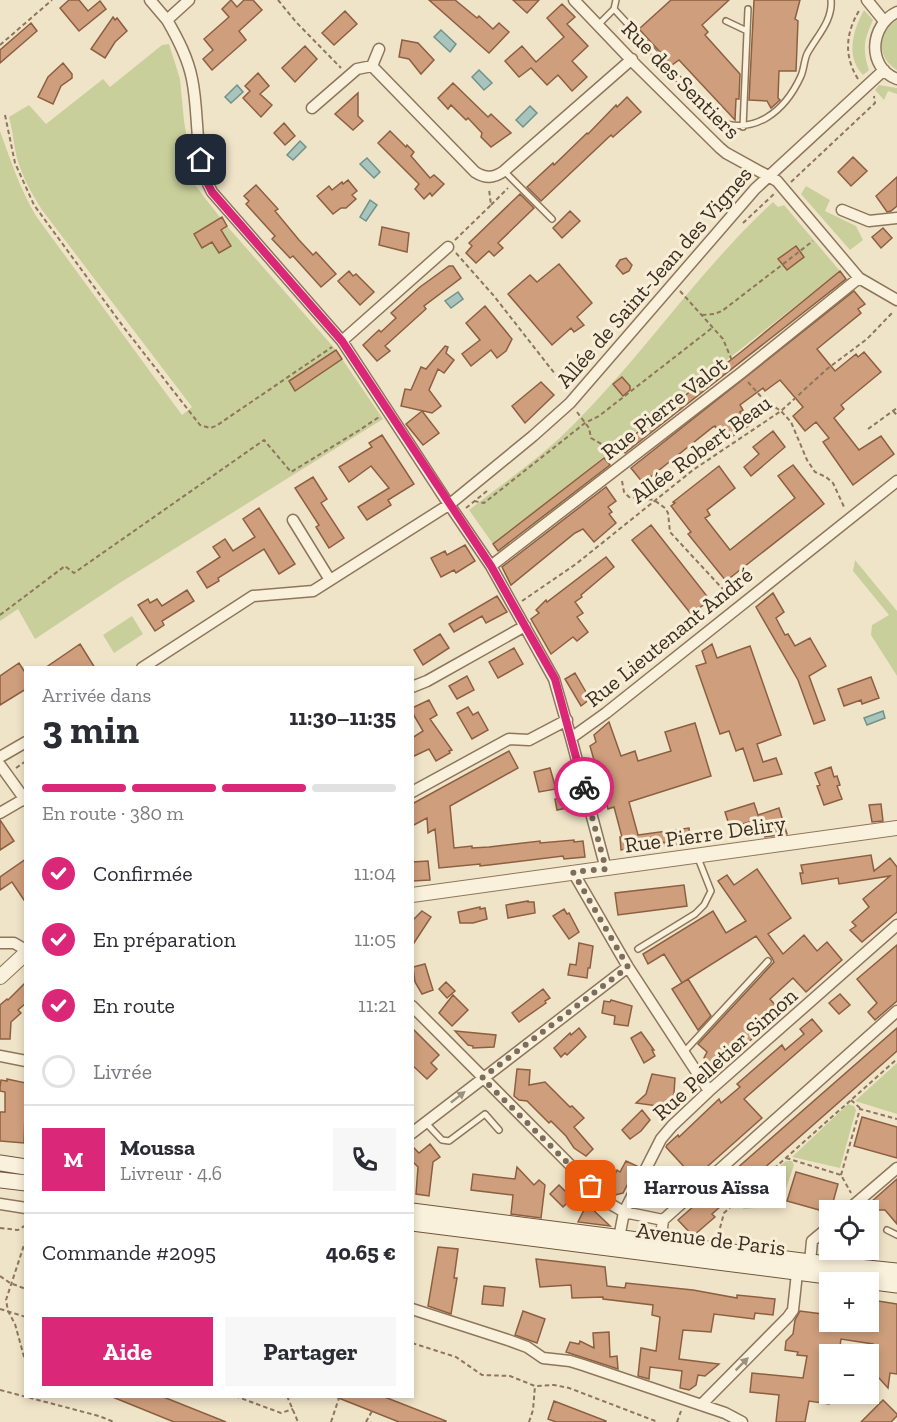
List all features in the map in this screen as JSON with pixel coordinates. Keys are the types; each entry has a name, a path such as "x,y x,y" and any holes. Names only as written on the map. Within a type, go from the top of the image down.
{"main road":[{"path":"0,1163 24,1167"},
{"path":"0,1180 24,1183"},
{"name":"Avenue de Paris","path":"414,1211 897,1271"},
{"name":"Avenue de Paris","path":"414,1223 757,1265 797,1273 897,1285"}],"street":[{"path":"150,0 167,20 187,61 192,81 201,160 205,178 212,192 342,341 491,566 555,679 606,869"},
{"path":"167,20 189,0"},
{"name":"Rue des Sentiers","path":"574,0 726,153 769,176 783,188 859,278 897,300"},
{"path":"863,4 884,21"},
{"path":"897,12 884,21 878,29 875,50 884,70 897,79"},
{"path":"372,66 380,49"},
{"path":"372,66 475,172 482,177 489,178 504,171 632,59"},
{"path":"312,108 348,75 357,69 372,66"},
{"name":"Allée de Saint-Jean des Vignes","path":"145,666 253,596 313,591 450,504 570,403 754,189 884,70"},
{"path":"842,210 869,221 897,218"},
{"path":"342,341 448,247"},
{"name":"Rue Pierre Valot","path":"491,566 741,373 859,278"},
{"name":"Rue Lieutenant André","path":"571,738 606,713 897,481"},
{"path":"293,520 330,580"},
{"path":"414,686 525,626"},
{"path":"414,791 509,739 529,740 567,720"},
{"path":"0,757 24,742"},
{"path":"0,765 24,799"},
{"path":"0,813 24,801"},
{"name":"Rue Pierre Deliry","path":"414,895 897,828"},
{"path":"573,872 628,967 709,1091"},
{"name":"Rue Pelletier Simon","path":"619,1238 624,1212 661,1139 709,1091 897,926"},
{"path":"0,944 14,943 24,950"},
{"path":"0,977 24,954"},
{"path":"414,1131 628,967"},
{"path":"414,1008 607,1202 624,1212 663,1220"},
{"path":"660,1243 663,1220 897,1011"},
{"path":"0,1056 24,1061"},
{"path":"860,1200 897,1168"},
{"path":"0,1203 24,1208"},
{"path":"810,1262 812,1241 819,1235"},
{"path":"701,1405 788,1317 793,1310 797,1273"},
{"path":"414,1310 527,1347 543,1358 576,1363 725,1413 742,1422"}],"lane":[{"path":"598,26 614,9 616,0"},
{"path":"614,9 717,121 726,125 743,127 760,121 781,108 791,94 802,75 806,56 828,19 831,0"},
{"path":"743,127 748,9"},
{"path":"726,21 747,31"},
{"path":"504,171 552,219"},
{"path":"638,949 704,906 711,891 697,856"},
{"path":"684,1052 768,961"},
{"path":"430,1119 442,1140 449,1141 485,1114 499,1130"},
{"path":"887,1230 897,1235"}],"path":[{"path":"0,45 52,0"},
{"path":"278,0 296,22 348,75"},
{"path":"738,228 875,103 876,97 856,77 847,52 848,35 863,4"},
{"path":"5,115 15,163 34,205 125,329 200,425 216,426 342,341"},
{"path":"489,178 491,205"},
{"path":"516,181 448,247 494,296 568,390 563,395"},
{"path":"701,315 714,315 722,311 822,234"},
{"path":"673,285 723,339 734,365 757,393 781,411 794,427 803,454 814,472 826,477 832,483 850,518"},
{"name":"Allée Robert Beau","path":"515,606 576,564 654,500 721,450 781,411 827,369 867,339 897,308"},
{"path":"474,501 484,503 711,328"},
{"path":"570,418 582,405"},
{"path":"868,429 897,408"},
{"path":"0,615 65,566 74,573 264,440 291,472 388,410"},
{"path":"577,411 589,428 591,438 614,453 624,492 629,497 654,500 665,508 668,513 670,532 738,607"},
{"path":"893,411 897,416"},
{"path":"458,515 490,488"},
{"path":"720,1228 724,1213 897,1059"},
{"path":"851,1100 860,1109 897,1119"},
{"path":"850,1200 841,1175 860,1109"},
{"path":"786,1158 841,1175"},
{"path":"0,1228 18,1230 24,1226"},
{"path":"24,1244 6,1300 24,1357"},
{"path":"0,1276 24,1288"},
{"path":"0,1309 24,1316"},
{"path":"414,1344 456,1357 482,1375 510,1376 535,1386 554,1385 569,1388 658,1422"},
{"path":"529,1422 533,1410 535,1386"},
{"path":"0,1390 24,1397"},
{"path":"28,1398 114,1422"},
{"path":"240,1398 281,1413 293,1409"},
{"path":"288,1398 298,1422"},
{"path":"331,1422 339,1398"},
{"path":"366,1422 372,1411"}],"green space":[{"path":"864,10 873,20 865,45 869,70 863,75 854,60 853,43"},
{"path":"897,20 897,70 885,59 882,45 886,31"},
{"path":"169,44 180,79 184,121 195,185 226,225 336,350 383,419 118,584 35,639 18,609 0,621 0,131 20,185 36,216 182,415 192,407 42,210 19,165 9,117 29,105 46,124 103,79 110,87 162,45"},
{"path":"879,85 897,88 897,94 888,91 884,100 875,90"},
{"path":"806,186 830,200 825,211 856,226 863,240 850,250 801,194"},
{"path":"773,202 778,207 784,205 840,271 493,544 469,510 537,458 575,423 601,396 721,255"},
{"path":"855,560 897,611 897,676 871,635 872,625 889,615 853,571"},
{"path":"132,616 143,634 114,653 103,635"},
{"path":"897,1063 897,1114 855,1101"},
{"path":"848,1104 854,1106 856,1110 840,1168 792,1157"},
{"path":"786,1161 792,1161 794,1165 780,1206 744,1209 741,1207 740,1202"}],"water":[{"path":"441,30 456,44 450,52 434,37"},
{"path":"479,70 492,83 484,90 472,77"},
{"path":"237,85 243,92 231,103 225,97"},
{"path":"530,106 537,113 523,127 516,120"},
{"path":"300,141 306,147 293,160 287,155"},
{"path":"367,158 380,172 374,178 360,164"},
{"path":"370,200 377,205 366,221 360,217"},
{"path":"458,292 463,299 451,308 445,301"},
{"path":"883,711 885,718 867,725 864,718"}],"building":[{"path":"69,0 79,0 88,11 100,1 106,9 79,31 60,8"},
{"path":"231,0 237,7 244,0 253,0 262,10 239,31 246,40 212,70 203,59 213,50 204,39 229,17 222,9"},
{"path":"429,0 455,0 477,18 479,16 493,29 499,23 509,32 489,53"},
{"path":"513,0 539,0 527,13"},
{"path":"671,0 729,0 702,25 708,32 705,35 740,74 735,120 679,60 672,65 639,29"},
{"path":"754,0 800,0 795,19 798,21 796,71 779,71 778,98 780,100 771,108 767,101 749,100"},
{"path":"562,4 575,17 567,24 588,46 572,61 587,77 572,91 558,75 547,85 531,68 519,77 505,61 522,46 536,62 564,37 547,18"},
{"path":"345,11 357,24 334,45 322,33"},
{"path":"113,17 115,20 117,18 127,31 115,42 105,58 91,49"},
{"path":"31,23 37,31 0,63 0,50"},
{"path":"402,40 418,43 434,60 421,74 409,59 399,57"},
{"path":"305,46 317,59 295,82 282,68"},
{"path":"63,63 72,74 72,78 61,86 53,104 38,97 48,77"},
{"path":"258,73 269,86 260,94 272,105 261,117 243,98 250,91 245,86"},
{"path":"453,83 488,117 491,114 511,133 491,147 468,118 466,120 451,105 448,109 438,98"},
{"path":"358,93 358,116 363,121 353,130 335,114"},
{"path":"627,97 641,112 613,137 611,135 541,201 527,187"},
{"path":"284,123 295,136 285,145 274,133"},
{"path":"390,131 414,152 411,156 430,178 434,175 444,184 432,196 430,193 424,199 415,189 419,184 378,143"},
{"path":"853,157 867,171 851,186 838,172"},
{"path":"897,177 897,206 887,212 876,196"},
{"path":"348,180 357,191 352,195 356,199 346,208 341,208 333,214 317,196 329,186 332,190"},
{"path":"256,185 278,209 275,211 299,240 313,255 316,252 336,274 321,287 293,256 290,258 272,239 275,236 246,204 249,201 244,196"},
{"path":"520,194 534,208 498,243 503,248 494,256 489,251 476,263 466,253 472,246 469,243"},
{"path":"570,211 580,221 562,238 553,228"},
{"path":"222,217 227,226 221,230 231,246 219,253 212,242 202,248 194,234"},
{"path":"382,227 409,233 407,252 379,245"},
{"path":"883,228 892,238 881,248 872,237"},
{"path":"796,246 804,257 787,270 778,259"},
{"path":"626,258 632,265 629,271 623,274 616,266 620,260"},
{"path":"559,264 592,303 577,317 584,325 574,332 571,328 552,345 508,294 530,275 537,282"},
{"path":"449,266 453,266 461,278 424,306 426,309 385,346 390,351 377,361 363,345 396,318 391,313 420,287"},
{"path":"349,271 353,276 356,274 374,292 360,305 338,281"},
{"path":"840,271 846,279 625,453 620,446"},
{"path":"854,291 865,304 858,309 861,313 817,349 835,371 856,354 858,357 864,352 881,372 841,405 844,409 834,418 859,450 881,436 894,454 853,485 823,442 829,438 816,422 805,431 793,416 803,407 780,380 765,391 763,388 740,405 743,410 740,412 750,425 725,441 715,426 713,427 643,483 631,468"},
{"path":"485,306 512,339 506,351 497,358 491,350 471,366 462,354 480,340 466,323"},
{"path":"445,346 448,347 446,353 454,360 444,373 438,369 429,390 441,406 432,413 401,406 405,389 411,390 421,367 426,369"},
{"path":"336,350 342,359 295,391 289,381"},
{"path":"622,377 630,386 630,390 623,396 613,384"},
{"path":"541,382 554,395 525,423 512,406"},
{"path":"422,411 439,433 423,445 406,424"},
{"path":"773,431 785,447 751,476 744,467 759,454 753,447"},
{"path":"382,435 414,484 388,500 391,505 367,520 358,507 389,488 371,466 349,482 339,467 372,447 369,443"},
{"path":"604,458 610,465 498,551 493,544"},
{"path":"793,465 824,504 726,581 688,534 691,532 671,506 675,503 673,502 719,466 735,488 707,510 710,515 705,518 730,550 795,498 778,476"},
{"path":"313,477 327,499 321,503 344,538 329,548 316,527 319,525 295,488"},
{"path":"606,487 616,501 608,507 612,512 609,514 616,523 594,542 583,529 575,533 511,585 502,567"},
{"path":"259,508 295,564 279,574 264,549 218,578 219,581 207,588 197,572 220,557 213,547 225,539 233,551 255,537 243,519"},
{"path":"651,525 710,600 691,614 632,540"},
{"path":"465,545 475,561 456,573 454,570 441,577 431,558 445,551 447,555"},
{"path":"606,557 614,567 575,602 583,613 577,617 588,632 577,641 573,637 551,654 531,619 539,613 536,610 546,600 547,602"},
{"path":"187,590 194,601 162,621 164,625 155,631 138,605 148,599 150,603 157,599 162,606"},
{"path":"773,593 784,612 776,618 785,635 788,634 795,646 810,638 826,666 809,676 825,720 814,724 798,680 756,607"},
{"path":"497,596 507,612 486,623 482,616 454,632 449,624"},
{"path":"440,634 449,648 423,665 414,650"},
{"path":"80,644 94,666 48,666"},
{"path":"712,644 717,658 750,646 781,735 757,744 763,762 776,758 782,774 754,781 743,748 736,751 729,731 720,734 696,666 706,663 702,651"},
{"path":"514,648 523,664 498,678 489,662"},
{"path":"19,663 24,671 24,690 0,705 0,676"},
{"path":"575,673 590,699 581,706 565,679"},
{"path":"467,676 474,690 457,699 449,686"},
{"path":"871,677 879,698 862,704 861,700 844,706 838,689"},
{"path":"429,700 437,715 430,719 452,750 449,751 450,753 436,761 429,749 414,756 414,737 423,731 414,715 414,707"},
{"path":"468,707 473,715 478,712 488,730 472,739 457,713"},
{"path":"609,722 621,756 635,751 638,761 671,751 665,732 695,723 711,776 629,802 638,835 689,828 690,839 680,840 680,844 665,846 664,842 621,850 620,837 622,837 614,807 608,809 590,746 596,742 594,735"},
{"path":"509,751 518,768 450,806 454,848 574,840 574,842 583,841 585,857 564,859 563,856 480,866 480,864 439,868 435,829 428,833 427,818 414,825 414,803"},
{"path":"831,767 834,777 837,776 840,785 837,786 842,799 824,805 815,773"},
{"path":"550,768 556,789 539,792 534,772"},
{"path":"568,797 572,807 557,810 555,799"},
{"path":"754,803 758,815 779,808 787,834 765,837 759,819 730,828 725,812"},
{"path":"881,804 883,821 872,822 869,805"},
{"path":"0,820 14,841 0,850"},
{"path":"871,855 874,871 890,858 897,867 897,912 862,942 850,930 856,926 852,922 869,907 863,899 890,876 839,884 838,878 802,884 800,873 803,873 801,865"},
{"path":"24,860 24,900 12,882 0,890 0,877"},
{"path":"428,861 430,880 414,881 414,862"},
{"path":"757,869 791,918 768,934 783,954 804,935 817,951 827,942 842,960 806,992 793,978 770,999 782,1013 715,1071 704,1058 707,1052 698,1044 774,962 772,958 756,936 682,983 664,954 648,964 643,954 713,911 726,933 746,921 718,881 727,875 734,885"},
{"path":"684,885 687,906 618,915 615,893"},
{"path":"534,902 535,913 508,918 506,905"},
{"path":"480,907 480,909 485,908 487,919 473,923 460,923 458,912"},
{"path":"564,909 567,914 569,913 579,932 569,939 553,916"},
{"path":"422,911 431,917 414,943 414,919"},
{"path":"579,943 593,946 587,978 568,975 570,964 576,965"},
{"path":"897,945 897,1001 875,1020 868,1012 877,1003 857,979"},
{"path":"425,964 433,990 422,994 415,982 414,967"},
{"path":"688,979 711,1016 698,1030 672,989"},
{"path":"446,982 455,991 447,998 439,989"},
{"path":"24,984 24,1005 18,1010 21,1013 11,1022 10,1039 0,1039 0,1005"},
{"path":"543,989 550,998 519,1022 512,1013"},
{"path":"840,994 850,1005 839,1014 829,1003"},
{"path":"453,995 468,1010 452,1026 439,1013"},
{"path":"611,1000 632,1006 628,1026 614,1024 615,1016 602,1013 604,1001 610,1002"},
{"path":"812,1019 822,1031 744,1099 762,1118 682,1189 674,1181 687,1170 666,1147 667,1145 678,1135 679,1137 719,1099 721,1103 740,1087 737,1084 782,1045 785,1050 804,1034 800,1029"},
{"path":"579,1028 586,1037 567,1055 565,1053 561,1057 554,1048"},
{"path":"897,1028 897,1051 712,1214 715,1217 693,1236 678,1220"},
{"path":"414,1030 439,1055 431,1063 437,1069 427,1079 414,1067"},
{"path":"455,1031 496,1035 494,1047 473,1048"},
{"path":"641,1032 654,1050 652,1050 655,1056 644,1063 631,1038"},
{"path":"517,1069 530,1070 529,1085 545,1082 584,1118 574,1127 593,1149 586,1156 574,1148 551,1121 549,1123 527,1101 519,1100 514,1096"},
{"path":"652,1074 675,1078 671,1106 636,1103 646,1094"},
{"path":"7,1079 24,1083 24,1143 0,1141 0,1112 5,1112 5,1092 0,1091 0,1087 1,1080 7,1081"},
{"path":"642,1110 650,1120 630,1139 622,1130"},
{"path":"862,1117 897,1127 897,1158 854,1146"},
{"path":"430,1144 440,1157 433,1162 429,1196 416,1194 418,1167 414,1163 414,1148 419,1153"},
{"path":"626,1161 637,1166 623,1193 611,1196 588,1173 596,1165 612,1181 617,1170 620,1172"},
{"path":"517,1167 534,1185 539,1180 545,1185 541,1218 511,1214 513,1195 471,1190 473,1174 515,1179"},
{"path":"796,1172 838,1184 834,1200 819,1200 819,1210 787,1201"},
{"path":"897,1179 897,1224 885,1210 879,1210 879,1200 873,1200"},
{"path":"559,1185 565,1191 570,1186 577,1193 563,1207 550,1194"},
{"path":"587,1204 610,1226 578,1222"},
{"path":"438,1247 458,1249 454,1278 457,1278 451,1314 428,1306"},
{"path":"536,1259 605,1267 607,1286 625,1288 626,1283 693,1290 737,1298 737,1295 775,1299 773,1315 755,1313 754,1319 714,1314 711,1332 683,1330 679,1359 719,1364 705,1376 698,1375 696,1385 689,1390 680,1388 682,1371 650,1367 649,1379 638,1376 641,1348 656,1351 660,1317 652,1315 653,1305 603,1299 603,1297 572,1298 571,1285 540,1287"},
{"path":"484,1286 505,1288 503,1306 482,1304"},
{"path":"879,1301 897,1304 897,1374 890,1373 888,1388 879,1378 879,1344 841,1339 840,1344 819,1344 819,1402 809,1401 805,1422 776,1422 779,1395 750,1392 752,1373 803,1378 807,1356 785,1350 786,1341 793,1334 795,1320 800,1311 819,1314 819,1332 879,1332"},
{"path":"523,1311 545,1319 537,1343 515,1335"},
{"path":"609,1332 610,1357 617,1356 618,1369 566,1352 570,1342 579,1344 580,1341 594,1348 593,1333"},
{"path":"115,1398 166,1398 226,1422 174,1422"},
{"path":"339,1398 387,1398 446,1421 399,1422"},
{"path":"883,1400 897,1416 891,1422 861,1422"},
{"path":"554,1401 606,1422 556,1422 548,1419"}],"way so far":[{"path":"584,787 606,869 573,872 628,967 482,1078 591,1186"}],"place":[{"name":"Harrous Aïssa","path":"591,1186"}],"route":[{"path":"201,160 205,178 212,192 342,341 491,566 555,679 584,787"}]}
